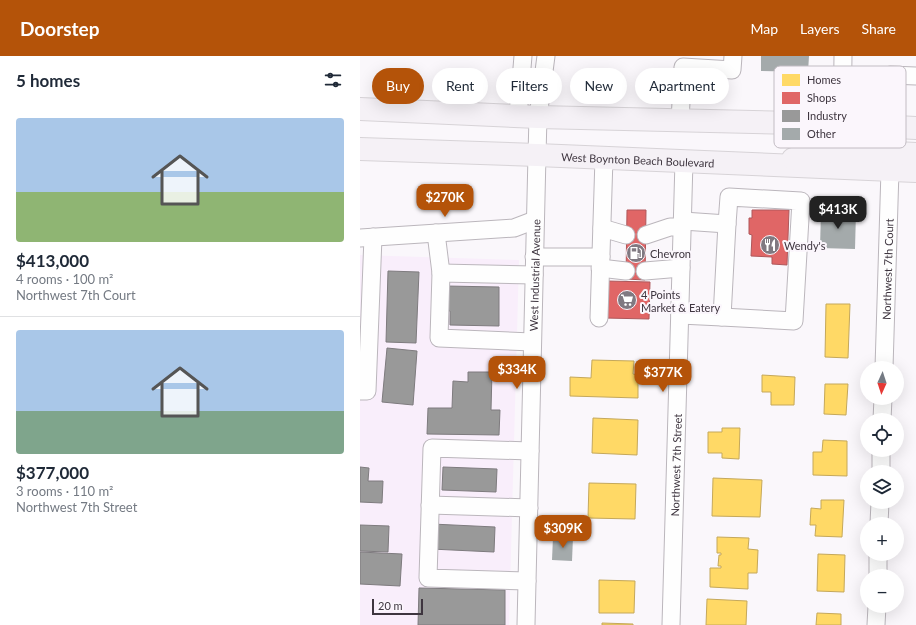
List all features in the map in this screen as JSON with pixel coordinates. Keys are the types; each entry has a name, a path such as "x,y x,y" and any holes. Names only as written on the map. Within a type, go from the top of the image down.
{"main road":[{"path":"360,109 528,116 774,122"},
{"path":"906,127 916,128"},
{"name":"West Boynton Beach Boulevard","path":"360,149 916,171"},
{"path":"777,165 804,155 824,151 916,154"}],"street":[{"path":"523,56 528,116"},
{"path":"528,116 546,56"},
{"path":"680,120 683,67 732,70 733,56"},
{"path":"843,56 843,66"},
{"path":"906,76 916,76"},
{"name":"West Industrial Avenue","path":"526,625 537,155 528,116"},
{"path":"599,318 604,158"},
{"name":"Northwest 7th Street","path":"671,625 684,161"},
{"name":"Northwest 7th Court","path":"884,361 890,170"},
{"path":"680,315 794,321 801,200 729,197 722,317"},
{"path":"360,391 367,391 367,238 514,228 535,220"},
{"path":"646,235 682,224 727,224"},
{"path":"602,228 626,235"},
{"path":"436,233 440,273 439,338 532,342"},
{"path":"534,257 600,263 626,271"},
{"path":"645,271 681,268"},
{"path":"440,273 534,275"},
{"path":"527,581 428,578 432,448 530,451"},
{"path":"430,505 529,508"},
{"path":"876,625 877,613"}],"shaded area":[{"path":"360,255 519,260 509,625 360,625"}],"building: Homes":[{"path":"826,304 850,304 848,358 825,357"},
{"path":"592,360 634,361 633,374 638,375 638,398 570,396 570,377 591,378"},
{"path":"762,375 795,377 794,405 771,405 771,392 762,392"},
{"path":"825,384 848,384 846,415 824,414"},
{"path":"593,418 638,420 637,455 592,453"},
{"path":"722,428 740,428 739,459 722,458 722,453 708,453 708,432 722,432"},
{"path":"823,440 847,441 847,476 813,475 813,452 822,452"},
{"path":"713,478 762,480 760,517 712,516"},
{"path":"589,483 636,484 635,519 588,518"},
{"path":"821,500 844,500 842,537 815,536 816,525 810,525 811,508 821,509"},
{"path":"717,537 749,538 748,549 758,550 757,573 748,573 748,589 710,587 710,568 721,568 721,566 718,566 719,555 721,555 721,553 717,553"},
{"path":"818,554 845,555 844,592 817,591"},
{"path":"599,580 635,581 634,613 599,613"},
{"path":"707,599 747,601 746,625 706,625"},
{"path":"817,613 841,614 841,625 816,625"},
{"path":"602,623 633,624 633,625 602,625"}],"building: Shops":[{"name":"Chevron","path":"627,210 646,210 645,280 626,279"},
{"name":"Wendy's","path":"752,210 789,210 787,265 772,264 772,257 751,256 752,235 749,234 749,218 752,218"},
{"name":"4 Points Market & Eatery","path":"606,281 650,282 649,319 605,318"}],"building: Industry":[{"path":"388,271 419,272 416,343 386,342"},
{"path":"446,286 499,287 499,326 450,325 450,311 445,310"},
{"path":"387,348 417,351 413,405 382,402"},
{"path":"468,372 492,372 491,410 500,410 499,435 427,434 428,408 452,408 453,381 468,382"},
{"path":"360,467 369,468 368,481 383,481 382,503 360,502"},
{"path":"443,467 497,469 496,492 442,490"},
{"path":"432,524 495,527 494,552 431,549"},
{"path":"360,525 389,526 388,552 360,551"},
{"path":"360,552 402,554 400,586 360,584"},
{"path":"419,588 505,590 505,625 418,625"}],"building: Other":[{"path":"761,56 809,56 808,66 774,66 774,71 761,71"},
{"path":"821,211 856,212 855,249 820,248"},
{"path":"553,537 573,537 572,561 552,560"}],"place":[{"name":"Wendy's","path":"770,245"},
{"name":"Chevron","path":"636,253"},
{"name":"4 Points Market & Eatery","path":"627,300"}]}
